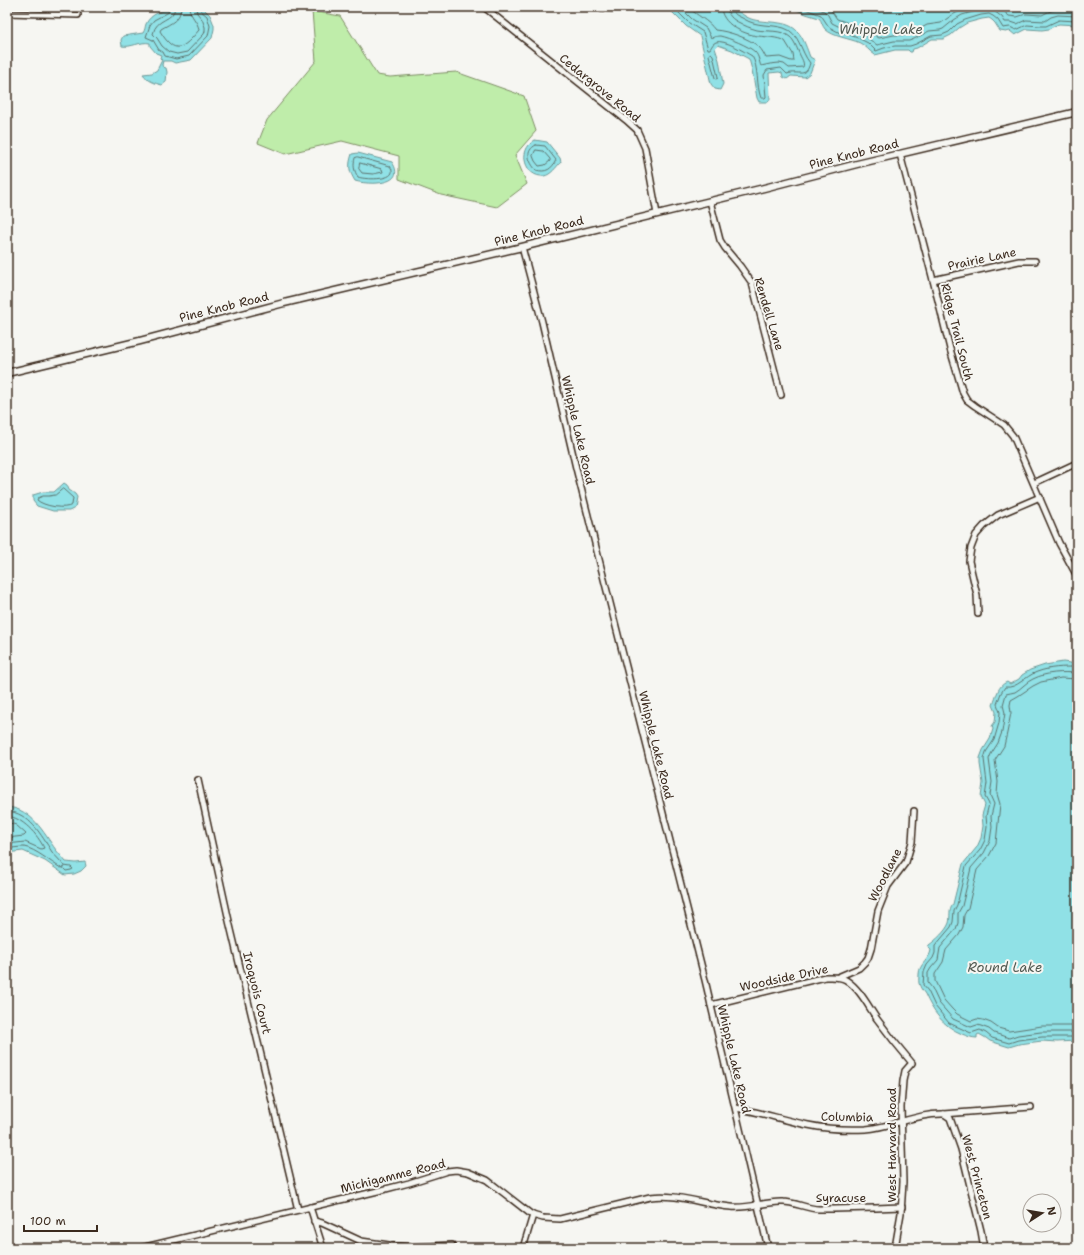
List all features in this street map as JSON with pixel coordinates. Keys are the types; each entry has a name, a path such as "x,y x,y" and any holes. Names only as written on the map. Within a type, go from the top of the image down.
{"street":[{"name":"Cedargrove Road","path":"484,7 490,14 626,120 636,130 645,148 657,214"},
{"path":"590,7 620,9"},
{"path":"7,13 78,15"},
{"name":"Pine Knob Road","path":"7,373 140,341 282,304 1077,112"},
{"name":"Ridge Trail South","path":"900,154 950,349 963,393 967,400 998,420 1009,431 1018,446 1059,543 1077,576"},
{"name":"Rendell Lane","path":"710,201 716,227 722,244 752,283 781,395"},
{"name":"Whipple Lake Road","path":"522,247 542,322 576,468 711,1006 768,1248"},
{"name":"Prairie Lane","path":"933,280 1019,261 1035,262"},
{"path":"1034,482 1077,463"},
{"path":"978,614 977,595 969,561 971,548 976,535 984,526 998,515 1040,497"},
{"name":"Iroquois Court","path":"198,780 229,921 298,1210"},
{"name":"Woodlane","path":"838,977 859,968 868,958 871,950 878,911 888,886 906,862 912,842 914,811"},
{"name":"Woodside Drive","path":"711,1006 825,977 838,977"},
{"name":"West Harvard Road","path":"838,977 849,982 857,990 878,1020 912,1063 905,1071 903,1081 901,1106 903,1182 902,1207 895,1248"},
{"name":"Columbia","path":"736,1108 806,1125 835,1129 866,1129 937,1114 1031,1107"},
{"name":"West Princeton","path":"944,1114 950,1118 961,1149 984,1248"},
{"name":"Michigamme Road","path":"141,1248 409,1183 447,1171 456,1170 468,1172 487,1180 521,1208 543,1218 560,1219 659,1196 681,1198 733,1208 758,1206"},
{"name":"Syracuse","path":"758,1206 774,1202 785,1202 817,1209 902,1207"},
{"path":"310,1207 323,1248"},
{"path":"523,1248 534,1215"},
{"path":"314,1221 322,1223 361,1241 411,1247 452,1245"},
{"path":"163,1242 165,1248"}],"green space":[{"path":"312,11 340,16 377,75 390,77 456,72 524,96 536,131 515,155 527,184 497,207 441,195 399,179 399,156 342,141 285,154 258,143 267,120 316,61"}],"water":[{"path":"173,7 202,7 210,15 214,29 212,38 191,60 175,63 171,61 163,61 162,65 166,68 167,72 166,82 162,85 151,81 143,74 152,73 157,70 162,60 160,58 161,55 156,53 150,46 150,43 122,46 121,40 123,36 143,33 148,20 151,17"},
{"name":"Whipple Lake","path":"666,7 734,7 751,19 788,25 798,32 804,41 810,57 815,60 810,73 805,77 791,76 787,79 783,77 782,73 779,72 769,73 770,100 768,102 759,102 749,59 732,50 718,45 715,48 719,60 723,84 720,90 715,89 711,84 700,36 686,26"},
{"name":"Whipple Lake","path":"790,7 1077,7 1077,25 1059,24 1049,29 1027,29 1015,35 1010,31 1000,31 995,23 989,18 982,19 967,23 943,39 932,39 913,49 912,52 908,50 895,50 875,55 856,41 828,32 824,28 819,18"},
{"path":"535,140 547,142 560,158 561,162 551,172 544,176 532,173 526,163 526,151 529,145"},
{"path":"358,153 392,162 396,170 395,176 391,180 377,183 355,181 350,171 350,162 352,154"},
{"path":"64,483 77,497 75,508 69,511 53,511 37,506 33,501 33,495 43,492 54,492"},
{"name":"Round Lake","path":"1063,662 1077,664 1077,1041 1042,1041 1009,1047 990,1041 979,1034 977,1035 977,1038 971,1037 955,1031 944,1023 931,1007 919,985 919,970 929,956 931,950 928,947 929,945 938,938 948,926 963,864 977,847 981,838 983,826 982,815 985,805 981,797 983,783 980,758 990,739 993,729 992,726 995,722 996,712 993,705 998,692 1001,686 1007,682 1010,684 1030,670 1045,665"},
{"path":"7,807 23,812 36,822 66,862 85,862 86,866 81,871 74,874 65,875 45,861 23,851 7,853"}]}
